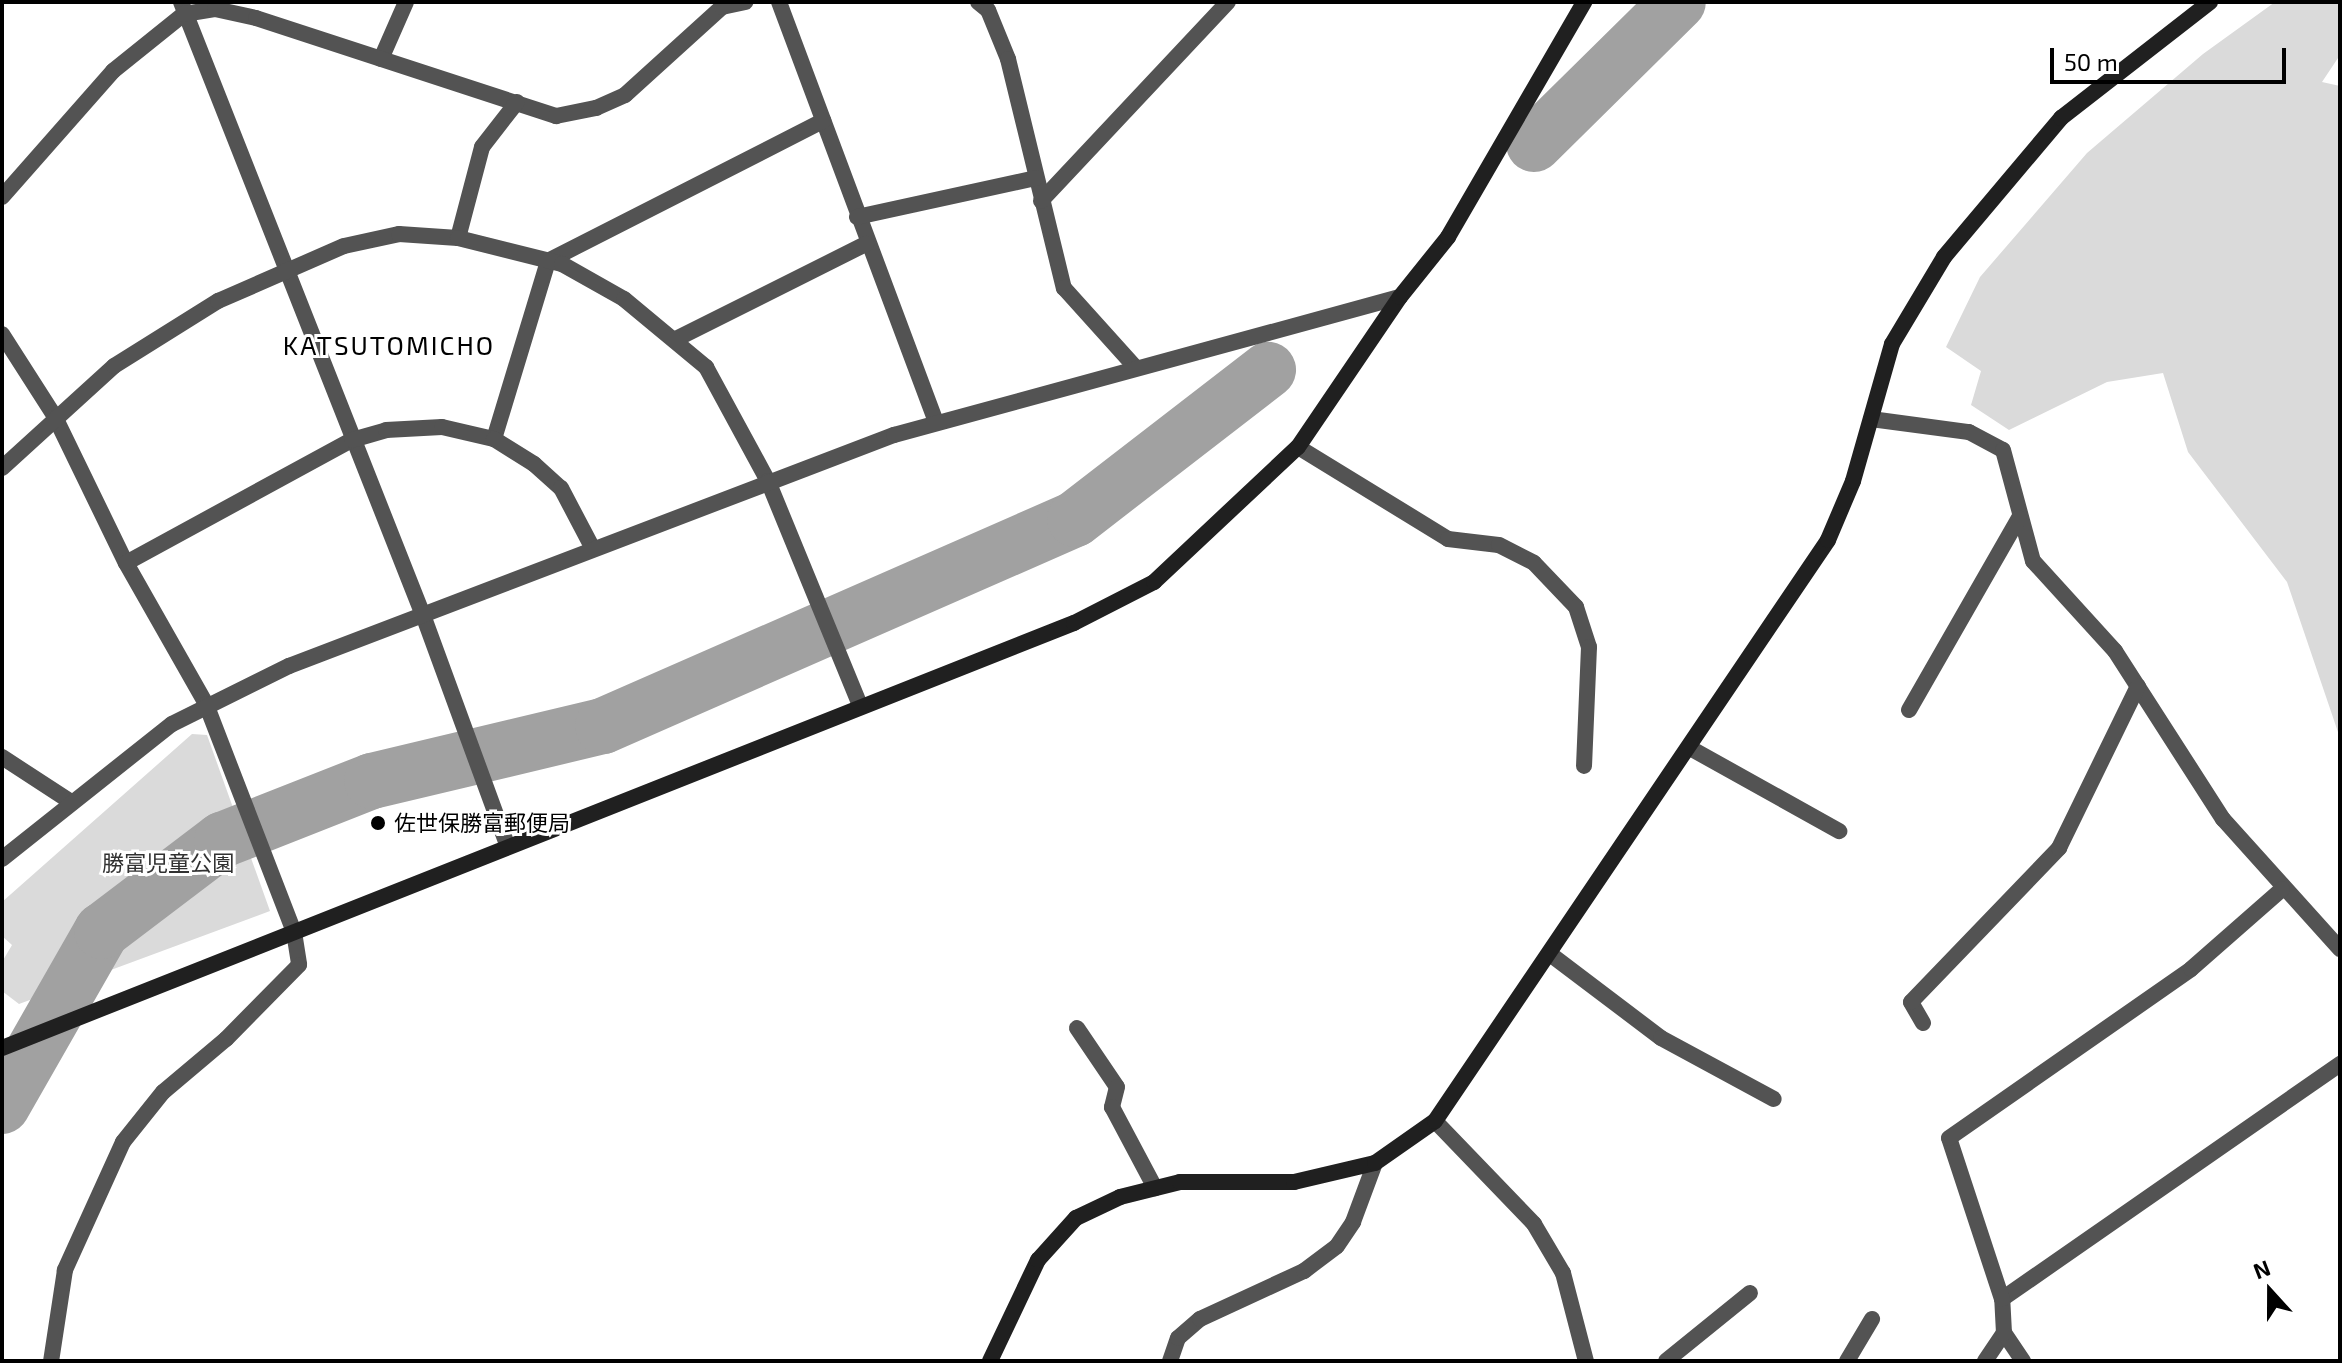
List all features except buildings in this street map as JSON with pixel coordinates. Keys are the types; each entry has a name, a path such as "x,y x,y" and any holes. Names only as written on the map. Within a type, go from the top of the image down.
{"street":[{"path":"381,59 406,2"},
{"path":"2,197 113,71 182,8 229,12 556,116 596,108 625,95 722,7 745,2"},
{"path":"779,2 866,244 936,421"},
{"path":"978,2 988,10 1000,34 1064,288 1136,368"},
{"path":"1041,201 1228,2"},
{"path":"2,1048 860,705 1074,623 1154,582 1298,447 1400,297 1448,237 1584,2"},
{"path":"990,1361 1038,1260 1076,1218 1120,1197 1180,1182 1294,1182 1375,1163 1435,1121 1828,540 1871,419 1892,344 1944,257 2061,118 2210,2"},
{"path":"182,8 423,615 507,845"},
{"path":"458,238 482,147 517,102"},
{"path":"494,439 548,261 823,121"},
{"path":"857,217 1036,178"},
{"path":"2,468 114,366 218,301 287,268 344,246 399,234 458,238 548,261 624,299 706,367 768,481 860,705"},
{"path":"674,340 866,244"},
{"path":"2,859 71,802 206,704 289,666 768,481 936,421 1400,297"},
{"path":"2,334 55,417 126,563 206,704 294,932 299,965 226,1039 163,1092 123,1142 65,1270 51,1361"},
{"path":"1871,419 1986,436 2003,450 2033,561 2115,651 2223,819 2282,889 2340,949"},
{"path":"126,563 352,440 386,430 442,427 494,439 561,488 593,549"},
{"path":"1298,447 1448,539 1499,545 1534,563 1576,607 1589,647 1584,766"},
{"path":"1909,710 2019,518"},
{"path":"1923,1023 1911,1002 2059,848 2138,686"},
{"path":"1690,748 1839,831"},
{"path":"2,757 71,802"},
{"path":"2021,1360 2004,1333 2002,1299 1949,1138 2191,969 2282,889"},
{"path":"1550,954 1661,1038 1774,1099"},
{"path":"1077,1028 1117,1087 1112,1107 1155,1188"},
{"path":"2002,1299 2340,1064"},
{"path":"1435,1121 1534,1224 1563,1273 1586,1361"},
{"path":"1170,1361 1178,1338 1200,1319 1304,1271 1337,1246 1353,1222 1375,1163"},
{"path":"1666,1361 1750,1293"},
{"path":"1847,1361 1872,1319"},
{"path":"1985,1361 2004,1333"}],"green space":[{"path":"2275,2 2340,2 2340,55 2322,82 2340,86 2340,738 2287,582 2188,452 2163,373 2107,382 2009,430 1971,405 1981,371 1946,347 1980,277 2087,153 2203,54"},
{"name":"勝富児童公園","path":"192,734 207,735 270,911 19,1004 2,991 2,962 12,945 2,936 2,902"}],"waterway":[{"path":"1534,144 1678,2"},
{"path":"2,1106 102,931 222,840 372,781 603,726 1075,519 1268,370"}],"place":[{"name":"佐世保勝富郵便局","path":"378,823"}],"district":[{"name":"KATSUTOMICHO","path":"389,345"}]}
